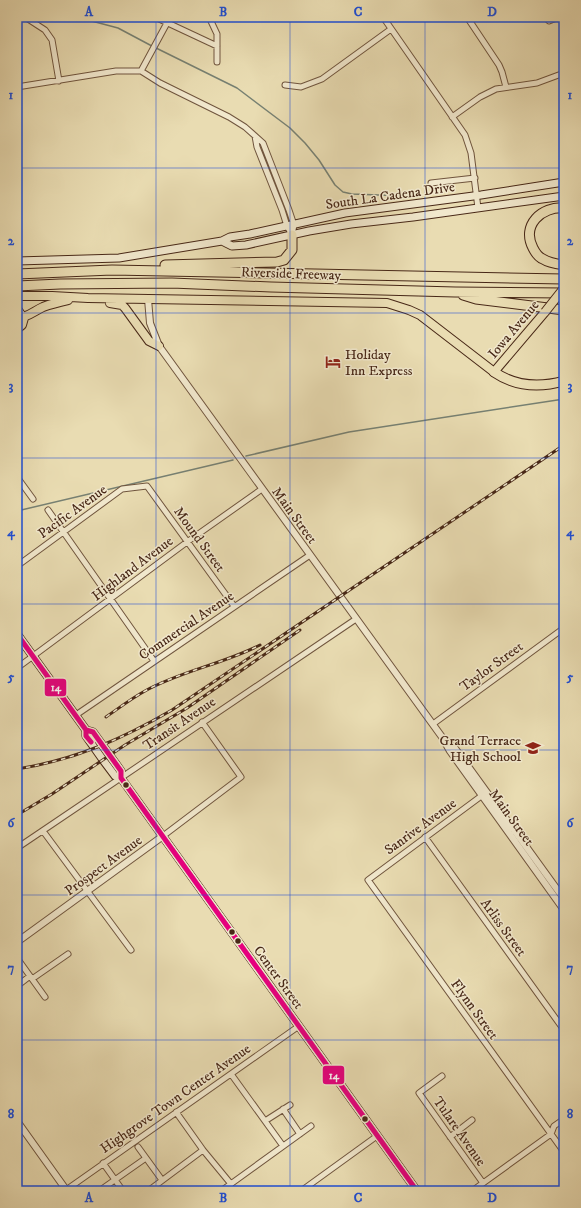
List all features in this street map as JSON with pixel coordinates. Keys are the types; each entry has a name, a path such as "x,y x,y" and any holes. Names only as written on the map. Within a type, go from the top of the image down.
{"highway":[{"path":"564,208 542,212 533,221 529,232 531,244 538,255 547,261 564,265"},
{"path":"112,270 126,266 277,262 284,260 292,250 292,235"},
{"name":"Riverside Freeway","path":"17,274 112,270 564,279"},
{"name":"Riverside Freeway","path":"17,286 172,283 454,292 564,293"},
{"path":"454,292 476,299 564,310"},
{"path":"494,372 524,379 538,380 555,378 564,375"},
{"path":"494,372 504,379 519,384 538,386 550,385 564,381"}],"main road":[{"name":"South La Cadena Drive","path":"17,261 97,259 137,256 222,241 230,237 345,213 476,196 564,182"},
{"name":"South La Cadena Drive","path":"222,241 232,246 246,245 351,224 564,196"},
{"name":"Iowa Avenue","path":"76,298 387,303 409,310 420,316 494,372 564,288"},
{"path":"17,296 76,298"},
{"path":"20,318 56,302 76,298"},
{"path":"88,298 99,303 122,305 149,341 159,346"},
{"path":"17,308 22,325 17,329"},
{"name":"Center Street","path":"17,634 86,730 93,732 121,771 121,778 417,1191"}],"street":[{"path":"25,17 45,30 52,40 59,81"},
{"path":"155,17 217,46"},
{"path":"209,17 218,34 217,62"},
{"path":"383,17 465,135 471,153 478,208"},
{"path":"467,17 499,64 506,87"},
{"path":"545,17 549,21 559,17"},
{"path":"141,71 167,23"},
{"path":"285,85 301,87 322,79 391,29"},
{"path":"17,74 18,86 116,72 141,71 160,83 229,117 255,135 263,143 289,210 292,235"},
{"path":"452,117 488,92 500,88 537,82 564,73"},
{"path":"432,183 475,178"},
{"name":"Main Street","path":"148,299 150,324 159,346 442,737 450,751 564,899"},
{"path":"17,476 33,499"},
{"name":"Pacific Avenue","path":"17,566 63,531 122,490 147,486"},
{"name":"Mound Street","path":"147,486 234,606"},
{"name":"Highland Avenue","path":"17,668 187,542 262,490"},
{"path":"48,510 154,661"},
{"name":"Commercial Avenue","path":"76,715 310,555"},
{"name":"Transit Avenue","path":"17,848 356,619"},
{"name":"Taylor Street","path":"432,724 564,628"},
{"name":"Prospect Avenue","path":"17,942 163,836 241,777 202,722"},
{"name":"Main Street","path":"484,794 564,910"},
{"name":"Sanrive Avenue","path":"368,880 484,794"},
{"path":"43,831 131,950"},
{"name":"Arliss Street","path":"425,837 564,1030"},
{"name":"Flynn Street","path":"368,880 564,1152"},
{"path":"17,986 68,954"},
{"path":"17,958 45,997"},
{"name":"Highgrove Town Center Avenue","path":"66,1190 298,1026"},
{"path":"231,1074 283,1146"},
{"name":"Tulare Avenue","path":"442,1076 418,1093 483,1183"},
{"path":"265,1122 290,1104"},
{"path":"283,1109 300,1134"},
{"path":"176,1112 203,1150 231,1184"},
{"path":"472,1191 551,1134 554,1126 564,1119"},
{"path":"450,1137 472,1120"},
{"path":"17,1121 66,1190"},
{"path":"220,1191 311,1126"},
{"path":"301,1191 377,1136"},
{"path":"138,1147 162,1180"},
{"path":"148,1191 203,1150"},
{"path":"99,1191 146,1158"},
{"path":"103,1163 123,1191"}],"waterway":[{"path":"80,17 118,28 237,88 290,128 305,143 319,160 335,185 343,192 352,194 405,196"},
{"path":"246,456 349,432 564,399"},
{"path":"17,511 233,460"}],"railway":[{"path":"17,769 59,760 98,747 135,730 172,710 564,445"},
{"path":"17,815 52,794 125,745 187,708 300,630"},
{"path":"106,717 135,697 159,684 246,652 260,645"}],"transit line":[{"name":"14","path":"17,634 86,730 86,736 91,742"},
{"name":"14","path":"86,730 93,732 121,771 121,778 417,1191"}],"place":[{"name":"Holiday Inn Express","path":"333,362"},
{"name":"Grand Terrace High School","path":"533,748"}]}
